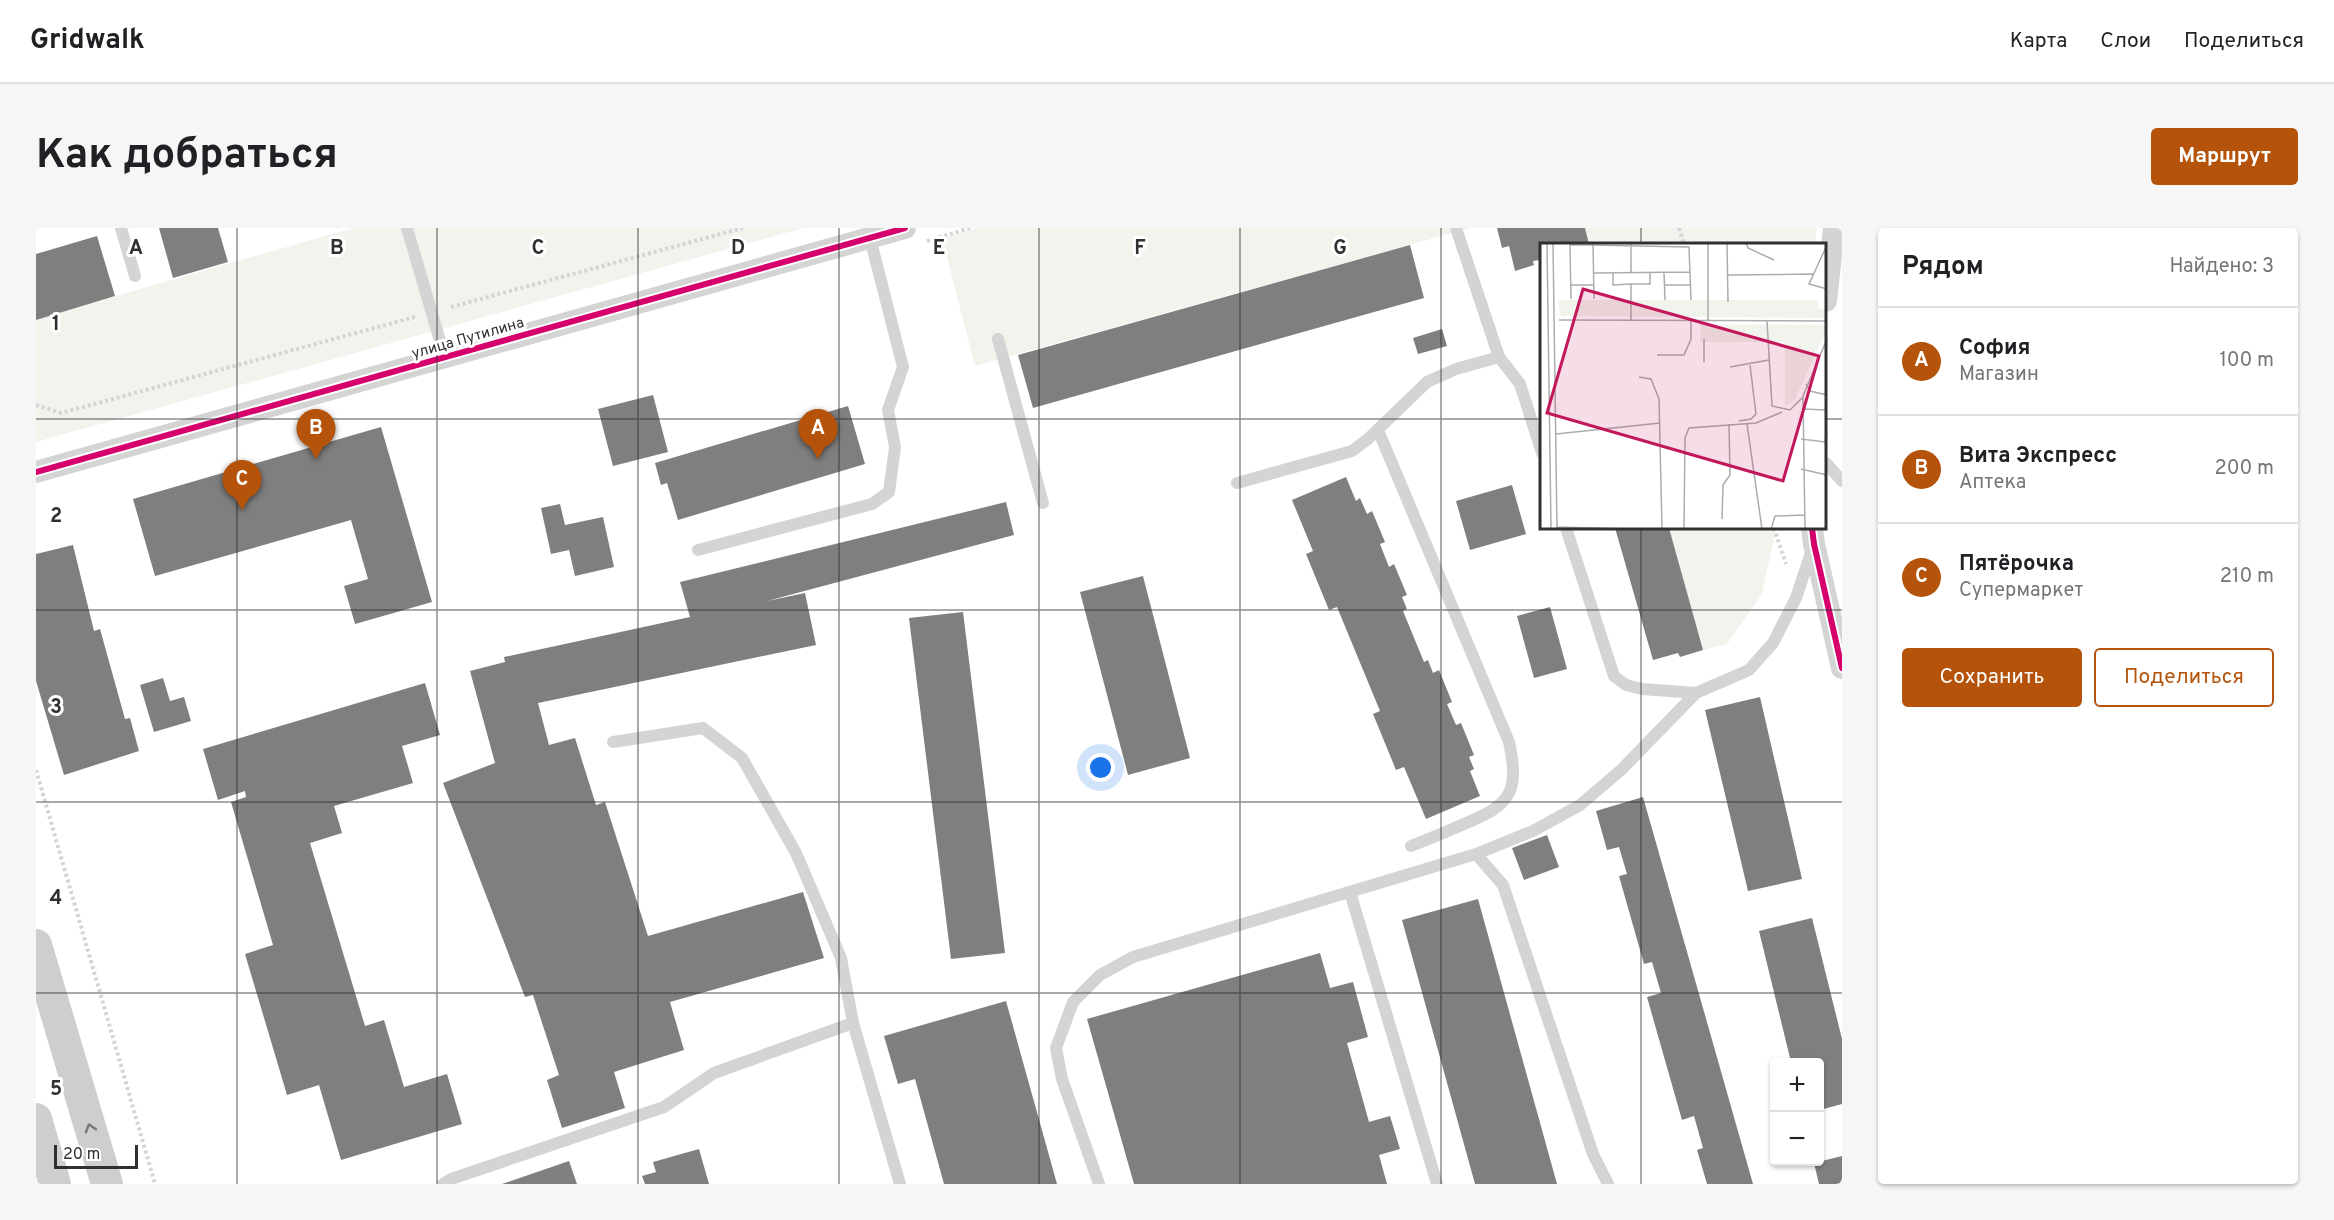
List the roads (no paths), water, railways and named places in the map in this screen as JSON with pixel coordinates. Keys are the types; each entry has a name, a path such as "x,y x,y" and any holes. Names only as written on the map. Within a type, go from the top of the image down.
{"main road":[{"path":"36,945 107,1184"},
{"path":"36,1119 55,1184"}],"street":[{"name":"улица Путилина","path":"36,472 905,228"},
{"path":"1827,299 1835,279 1834,228"},
{"path":"1813,536 1838,634 1842,668"}],"lane":[{"path":"121,228 135,276"},
{"path":"407,228 445,358"},
{"path":"1456,228 1499,357 1520,384 1540,447"},
{"path":"698,550 872,504 889,492 895,447 888,410 903,367 870,238"},
{"path":"998,339 1043,503"},
{"path":"1237,483 1342,455 1360,446 1427,382 1448,372 1499,357"},
{"path":"1378,430 1509,742 1514,764 1513,782 1506,798 1492,812 1411,846"},
{"path":"1827,464 1842,481"},
{"path":"1567,530 1614,676 1626,685 1642,689 1696,693"},
{"path":"1099,1184 1062,1079 1056,1048 1073,1002 1100,975 1133,957 1476,854 1533,831 1580,805 1621,770 1696,693 1749,669 1773,643 1796,598 1813,536"},
{"path":"613,742 703,728 742,758 796,853 841,958 853,1023 900,1184"},
{"path":"1476,854 1503,885 1593,1154 1608,1184"},
{"path":"1350,892 1437,1184"},
{"path":"443,1184 463,1175 664,1107 714,1073 853,1023"}],"place":[{"name":"Вита Экспресс","path":"316,459"},
{"name":"София","path":"818,459"},
{"name":"Пятёрочка","path":"242,510"}]}
